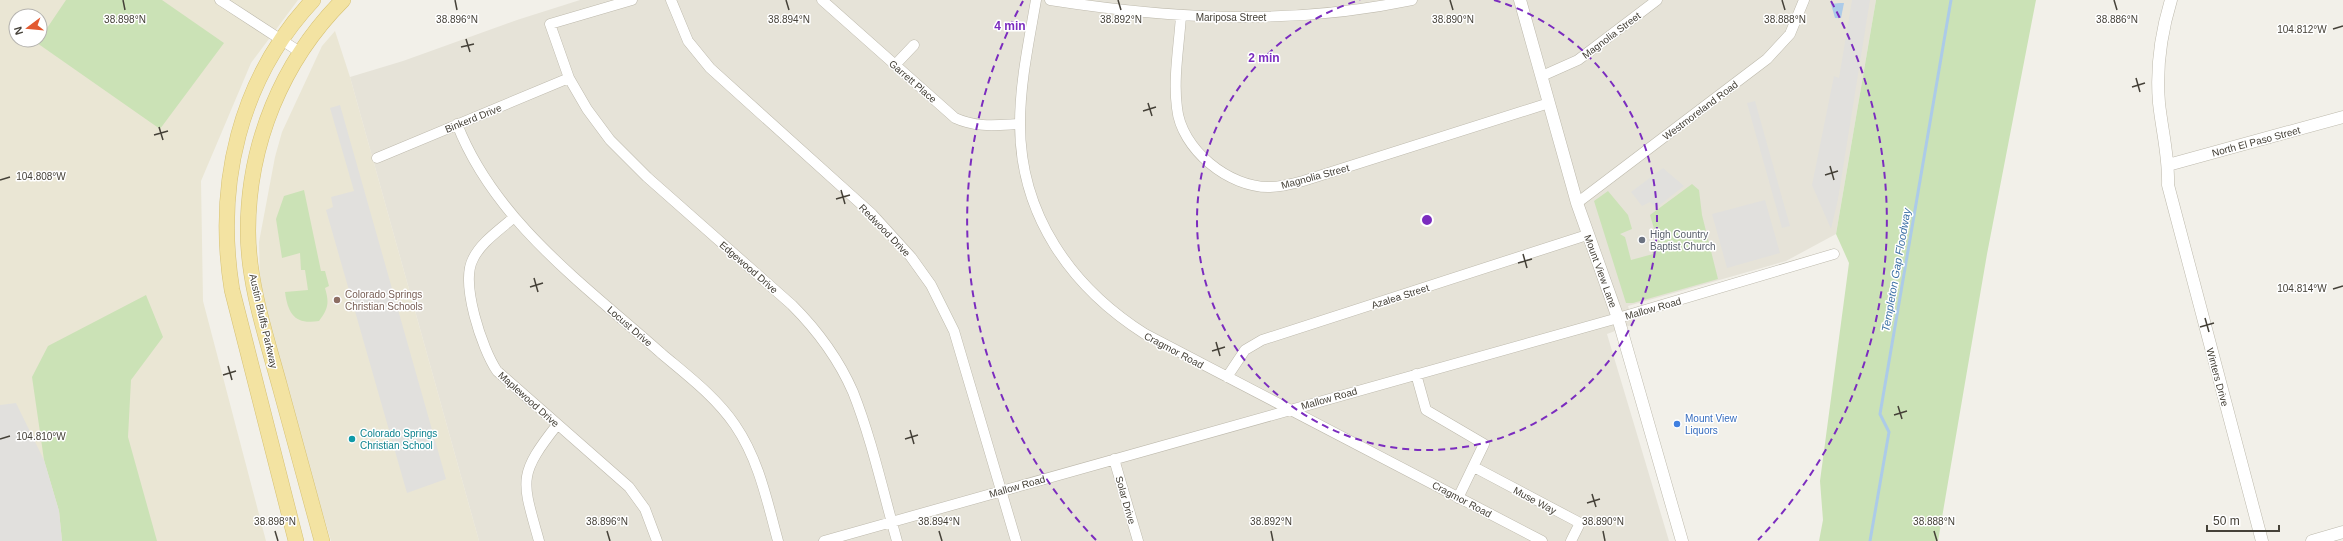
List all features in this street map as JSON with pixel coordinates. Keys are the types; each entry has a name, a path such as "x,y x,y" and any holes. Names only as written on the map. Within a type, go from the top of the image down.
{"main road":[{"path":"296,541 232,290 226,231 228,188 236,144 251,98 281,40 313,0"},
{"name":"Austin Bluffs Parkway","path":"322,541 260,314 252,271 248,231 250,191 259,143 272,106 300,52 343,0"}],"street":[{"path":"220,0 300,52"},
{"name":"Edgewood Drive","path":"632,0 550,24 570,78 587,109 610,140 647,177 792,305 836,359 853,392 897,541"},
{"name":"Redwood Drive","path":"671,0 688,41 710,68 872,214 911,257 931,286 954,331 1016,541"},
{"name":"Garrett Place","path":"822,0 955,118 966,123 980,126 1020,124"},
{"name":"Cragmor Road","path":"1036,0 1022,86 1020,124 1028,181 1044,226 1068,267 1102,304 1118,317 1145,334 1542,541"},
{"name":"Mariposa Street","path":"1050,0 1111,9 1181,16 1250,18 1352,10 1412,0"},
{"name":"Mount View Lane","path":"1520,0 1577,203 1587,235 1618,318 1682,541"},
{"name":"Magnolia Street","path":"1542,76 1578,60 1657,0"},
{"name":"Westmoreland Road","path":"1577,203 1767,59 1790,34 1804,0"},
{"name":"Winters Drive","path":"2171,0 2160,51 2158,73 2159,104 2168,165 2168,185 2171,204 2262,541"},
{"name":"Magnolia Street","path":"1181,16 1176,95 1180,122 1205,160 1225,174 1257,186 1269,187 1303,181 1549,103"},
{"path":"895,65 914,45"},
{"name":"Binkerd Drive","path":"377,158 570,78"},
{"name":"North El Paso Street","path":"2168,165 2343,117"},
{"name":"Locust Drive","path":"457,124 472,159 514,218 546,251 700,387 726,414 745,440 758,468 778,541"},
{"name":"Maplewood Drive","path":"514,218 474,257 468,268 469,292 492,363 497,371 629,487 645,509 657,541"},
{"name":"Azalea Street","path":"1227,377 1245,350 1262,340 1587,235"},
{"name":"Mallow Road","path":"824,541 1618,318 1834,254"},
{"path":"1416,374 1426,410 1484,444 1458,498"},
{"path":"539,541 529,504 526,476 535,453 557,425"},
{"name":"Solar Drive","path":"1114,459 1138,541"},
{"name":"Muse Way","path":"1474,467 1580,523 1571,541"},
{"path":"2312,541 2343,532"}],"shaded area":[{"path":"0,0 298,0 251,63 201,181 203,301 266,541 0,541"},
{"path":"580,0 1876,0 1836,234 1786,261 1628,306 1634,324 1607,334 1669,541 479,541 350,77 403,61 517,20"},
{"path":"1852,0 1870,0 1838,199 1831,229 1812,185 1834,76 1839,78"},
{"name":"Colorado Springs Christian Schools","path":"335,31 350,77 479,541 331,541 279,366 260,285 259,242 275,157 282,132 322,46"},
{"path":"1755,101 1790,226 1782,228 1747,103"},
{"path":"340,105 446,479 407,493 326,210 333,207 331,197 354,191 330,108"},
{"path":"1663,168 1684,186 1656,208 1650,202 1642,206 1631,192"},
{"path":"1765,200 1780,253 1727,268 1712,214"},
{"path":"16,403 44,460 59,511 62,541 0,541 0,405"}],"green space":[{"path":"66,0 162,0 224,43 160,129 44,48 48,48 48,27"},
{"path":"1876,0 2036,0 1987,254 1938,541 1819,541 1823,520 1820,481 1849,263 1836,234"},
{"path":"1692,184 1699,190 1702,215 1718,279 1633,303 1626,303 1594,201 1608,191 1628,215 1632,229 1620,234 1625,237 1631,260 1653,254 1652,251 1660,249 1650,215"},
{"path":"304,190 321,271 325,271 329,286 325,288 327,305 325,312 319,321 311,322 298,319 294,316 288,306 285,292 308,290 305,270 301,270 300,253 282,258 276,219 284,196"},
{"path":"146,295 163,337 131,380 128,437 157,541 62,541 59,511 44,460 32,377 48,346"}],"water":[{"path":"1844,3 1841,18 1835,18 1831,4"}],"waterway":[{"name":"Templeton Gap Floodway","path":"1870,541 1889,432 1880,414 1951,0"}],"place":[{"name":"High Country Baptist Church","path":"1642,240"},
{"name":"Colorado Springs Christian Schools","path":"337,300"},
{"name":"Mount View Liquors","path":"1677,424"},
{"name":"Colorado Springs Christian School","path":"352,439"}]}
